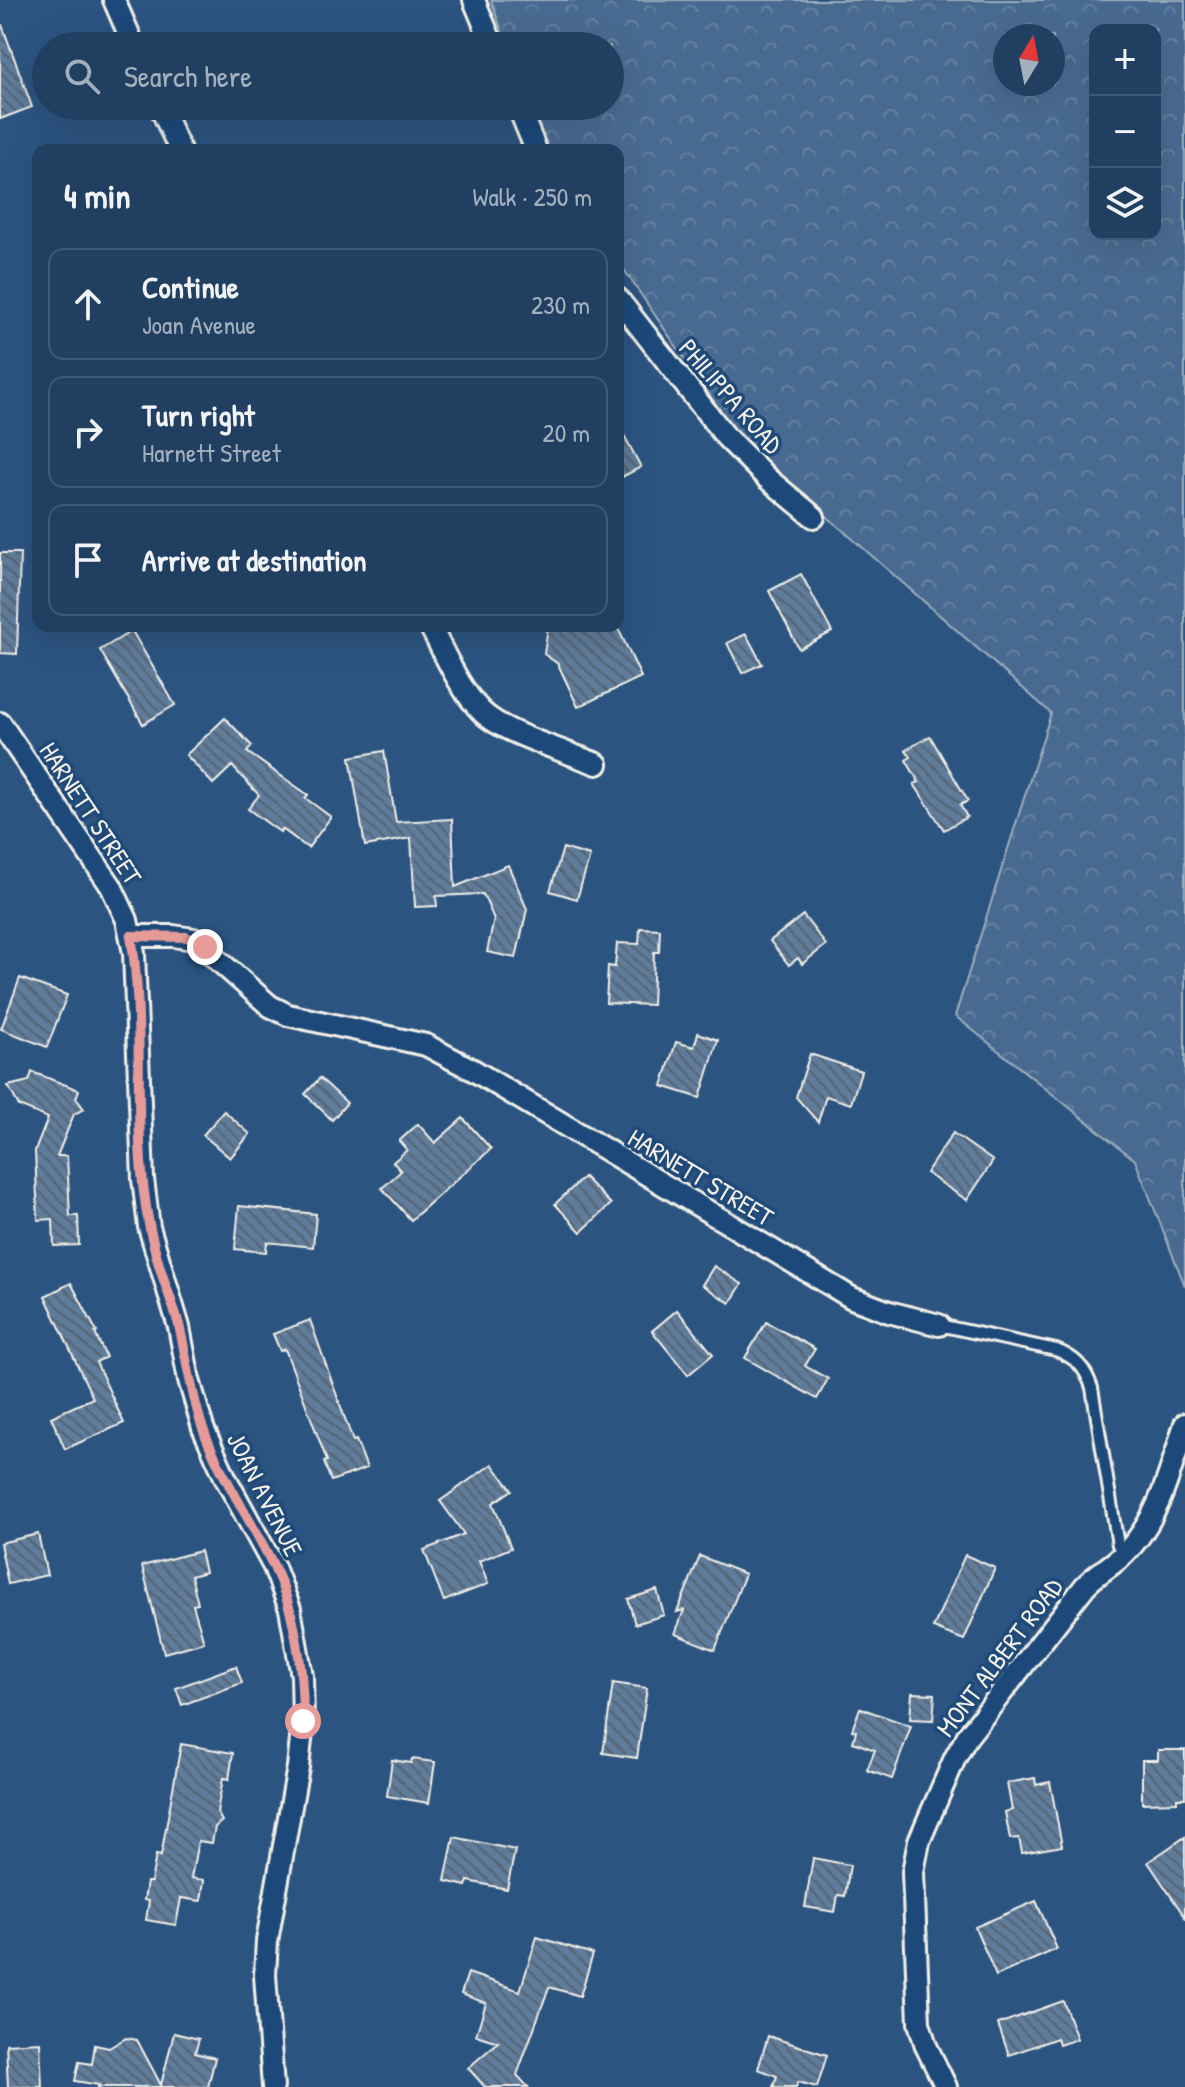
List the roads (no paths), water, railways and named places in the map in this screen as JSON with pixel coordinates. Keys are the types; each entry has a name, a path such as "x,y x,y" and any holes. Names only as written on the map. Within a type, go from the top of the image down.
{"street":[{"path":"114,0 128,32"},
{"path":"474,0 487,32"},
{"path":"166,120 177,144"},
{"path":"524,120 534,144"},
{"name":"PHILIPPA ROAD","path":"624,307 726,437 768,479 814,517"},
{"path":"433,632 467,694 484,713 503,726 597,764"},
{"name":"HARNETT STREET","path":"0,723 111,886 131,936 135,974"},
{"name":"HARNETT STREET","path":"131,936 194,939 270,1006 288,1015 426,1045 473,1070 852,1298 889,1312 939,1325"},
{"name":"JOAN AVENUE","path":"135,974 143,1179 149,1227 179,1327 189,1380 203,1428 226,1479 274,1567 290,1609 302,1676 303,1721 298,1767 267,1941 265,1975 273,2087"},
{"name":"MONT ALBERT ROAD","path":"946,2087 926,2046 919,2023 913,1885 919,1841 967,1737 1085,1586 1124,1554 1145,1526 1159,1500 1185,1424"}],"lane":[{"name":"HARNETT STREET","path":"939,1325 1056,1350 1083,1366 1092,1388 1118,1545 1124,1554"}]}
